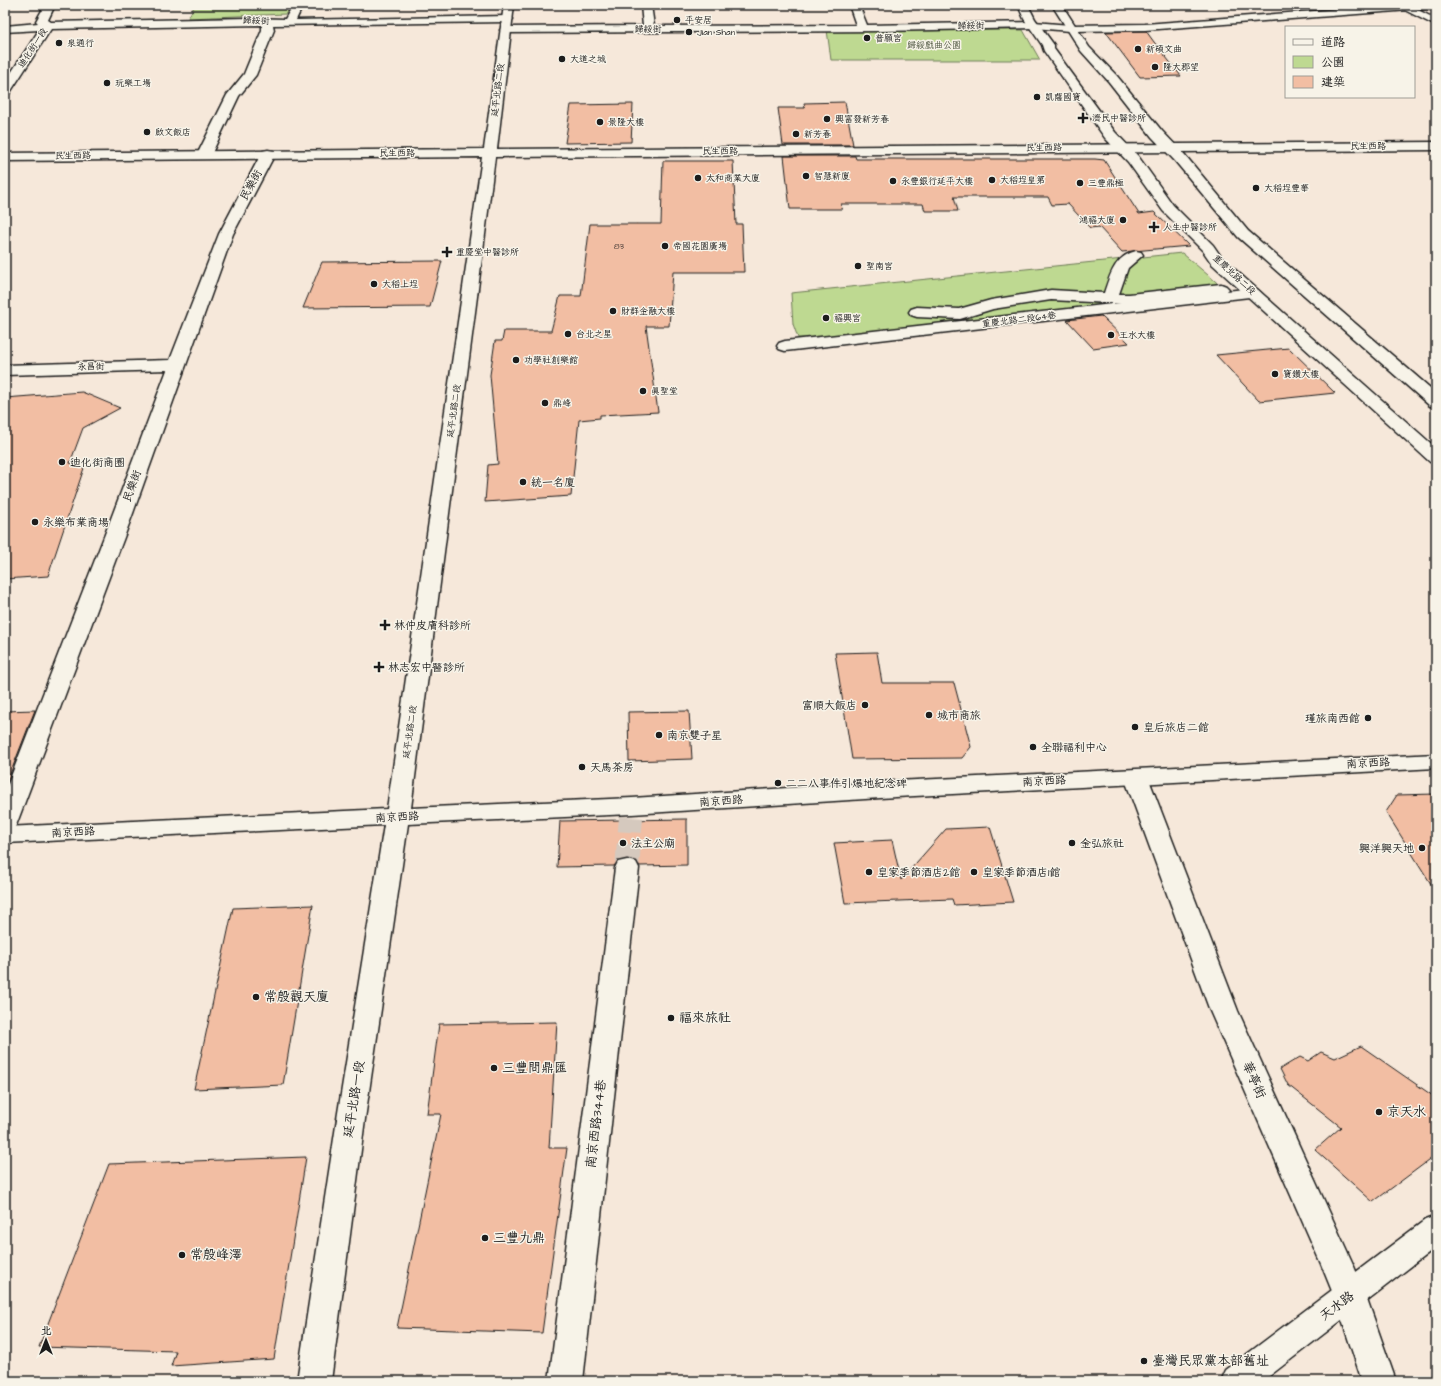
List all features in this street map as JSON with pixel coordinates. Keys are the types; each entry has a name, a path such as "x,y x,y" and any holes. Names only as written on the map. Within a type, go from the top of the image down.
{"street":[{"name":"迪化街一段","path":"5,91 48,25 42,21 50,5"},
{"path":"289,23 298,5"},
{"name":"延平北路二段","path":"398,817 460,372 481,203 490,153 509,5"},
{"path":"646,5 649,29"},
{"path":"854,5 864,28"},
{"name":"重慶北路二段","path":"1023,5 1062,69 1110,135 1133,159 1168,208 1208,248 1217,261 1436,458"},
{"path":"1057,5 1084,49 1113,79 1243,234 1436,402"},
{"name":"歸綏街","path":"5,29 48,25 267,21 289,23 507,24 649,29 864,28 1034,25 1070,28 1145,27 1403,6 1436,5"},
{"path":"1403,6 1436,23"},
{"path":"176,22 184,11"},
{"path":"204,155 233,95 250,75 268,30 267,21"},
{"name":"民生西路","path":"5,157 1122,147 1436,146"},
{"name":"民樂街","path":"5,823 226,234 268,154"},
{"path":"1110,297 1121,266 1136,255"},
{"path":"917,312 960,314 991,304 1051,295 1129,299 1221,288"},
{"name":"重慶北路二段64巷","path":"785,346 1253,293"},
{"name":"永昌街","path":"5,370 178,365"},
{"name":"南京西路","path":"5,835 398,817 632,812 896,789 1436,760"},
{"name":"華亭街","path":"1136,776 1224,1012 1350,1296 1379,1381"},
{"name":"延平北路一段","path":"314,1381 351,1119 398,817"},
{"name":"南京西路344巷","path":"566,1381 626,868"},
{"name":"天水路","path":"1238,1381 1436,1229"}],"green space":[{"path":"195,5 290,5 286,14 188,18"},
{"name":"歸綏戲曲公園","path":"827,30 1023,30 1040,60 831,60"},
{"path":"1182,253 1228,292 823,338 798,338 793,324 791,293"}],"building":[{"path":"1146,31 1181,76 1140,77 1106,32"},
{"path":"845,102 853,145 783,145 778,108 805,108 804,103"},
{"name":"景隆大樓","path":"633,104 631,142 565,143 571,105"},
{"path":"784,156 855,156 856,159 1104,160 1139,214 1154,212 1189,246 1122,252 1099,227 1090,228 1068,204 1052,205 1048,197 954,197 958,211 925,211 923,204 841,204 842,209 790,209"},
{"path":"663,161 733,161 736,224 742,224 744,272 673,272 669,326 646,326 658,412 600,415 600,418 579,420 571,496 485,502 488,465 498,464 490,375 495,341 502,341 504,331 551,331 560,296 581,296 590,224 661,224"},
{"name":"大稻上埕","path":"442,261 430,307 303,308 322,262"},
{"name":"王水大樓","path":"1101,316 1129,343 1093,348 1067,320"},
{"name":"寶鑽大樓","path":"1289,348 1335,393 1259,401 1216,355"},
{"name":"永樂布業商場","path":"82,392 120,408 83,428 70,463 84,468 48,576 5,579 5,398"},
{"path":"877,652 882,683 954,683 971,747 962,758 852,759 835,653"},
{"path":"35,710 5,787 5,711"},
{"name":"南京雙子星","path":"689,711 692,759 629,761 628,712"},
{"name":"興洋興天地","path":"1436,794 1436,892 1386,812 1397,795"},
{"name":"法主公廟","path":"687,819 687,865 640,866 636,861 627,859 618,861 614,866 557,867 560,821"},
{"path":"990,827 1013,902 954,905 952,899 845,903 834,843 892,840 901,880 946,829"},
{"name":"常殷觀天廈","path":"313,905 283,1085 194,1089 233,908"},
{"name":"三豐九鼎","path":"557,1022 549,1148 567,1148 542,1333 397,1328 441,1114 427,1114 439,1024"},
{"name":"京天水","path":"1361,1046 1436,1098 1436,1155 1373,1202 1315,1150 1341,1127 1288,1085 1280,1069 1300,1057 1308,1061 1321,1052 1335,1058"},
{"name":"常殷峰澤","path":"306,1157 274,1359 171,1366 176,1351 39,1347 109,1164"}],"tunnel":[{"path":"627,868 631,817"}],"place":[{"name":"平安居","path":"677,20"},
{"name":"Jian Shan","path":"689,32"},
{"name":"普願宮","path":"867,38"},
{"name":"泉通行","path":"59,43"},
{"name":"新碩文曲","path":"1138,49"},
{"name":"大道之城","path":"562,59"},
{"name":"隆大郡望","path":"1155,67"},
{"name":"玩樂工場","path":"107,83"},
{"name":"凱薩國寶","path":"1037,97"},
{"name":"濟民中醫診所","path":"1083,118"},
{"name":"興富發新芳春","path":"827,119"},
{"name":"景隆大樓","path":"600,122"},
{"name":"啟文飯店","path":"147,132"},
{"name":"新芳春","path":"796,134"},
{"name":"智慧新廈","path":"806,176"},
{"name":"太和商業大廈","path":"698,178"},
{"name":"大稻埕皇第","path":"992,180"},
{"name":"永豐銀行延平大樓","path":"893,181"},
{"name":"三豐鼎極","path":"1080,183"},
{"name":"大稻埕豐華","path":"1256,188"},
{"name":"鴻福大廈","path":"1123,220"},
{"name":"人生中醫診所","path":"1154,227"},
{"name":"帝國花園廣場","path":"665,246"},
{"name":"重慶堂中醫診所","path":"447,252"},
{"name":"聖南宮","path":"858,266"},
{"name":"大稻上埕","path":"374,284"},
{"name":"財群金融大樓","path":"613,311"},
{"name":"福興宮","path":"826,318"},
{"name":"台北之星","path":"568,334"},
{"name":"王水大樓","path":"1111,335"},
{"name":"功學社創樂館","path":"516,360"},
{"name":"寶鑽大樓","path":"1275,374"},
{"name":"真聖堂","path":"643,391"},
{"name":"鼎峰","path":"545,403"},
{"name":"迪化街商圈","path":"62,462"},
{"name":"統一名廈","path":"523,482"},
{"name":"永樂布業商場","path":"35,522"},
{"name":"林仲皮膚科診所","path":"385,625"},
{"name":"林志宏中醫診所","path":"379,667"},
{"name":"富順大飯店","path":"865,705"},
{"name":"城市商旅","path":"929,715"},
{"name":"瑾旅南西館","path":"1368,718"},
{"name":"皇后旅店二館","path":"1135,727"},
{"name":"南京雙子星","path":"659,735"},
{"name":"全聯福利中心","path":"1033,747"},
{"name":"天馬茶房","path":"582,767"},
{"name":"二二八事件引爆地紀念碑","path":"778,783"},
{"name":"法主公廟","path":"623,843"},
{"name":"金弘旅社","path":"1072,843"},
{"name":"興洋興天地","path":"1422,848"},
{"name":"皇家季節酒店2館","path":"869,872"},
{"name":"皇家季節酒店1館","path":"974,872"},
{"name":"常殷觀天廈","path":"256,997"},
{"name":"福來旅社","path":"671,1018"},
{"name":"三豐問鼎匯","path":"494,1068"},
{"name":"京天水","path":"1379,1112"},
{"name":"三豐九鼎","path":"485,1238"},
{"name":"常殷峰澤","path":"182,1255"},
{"name":"臺灣民眾黨本部舊址","path":"1144,1361"}]}
